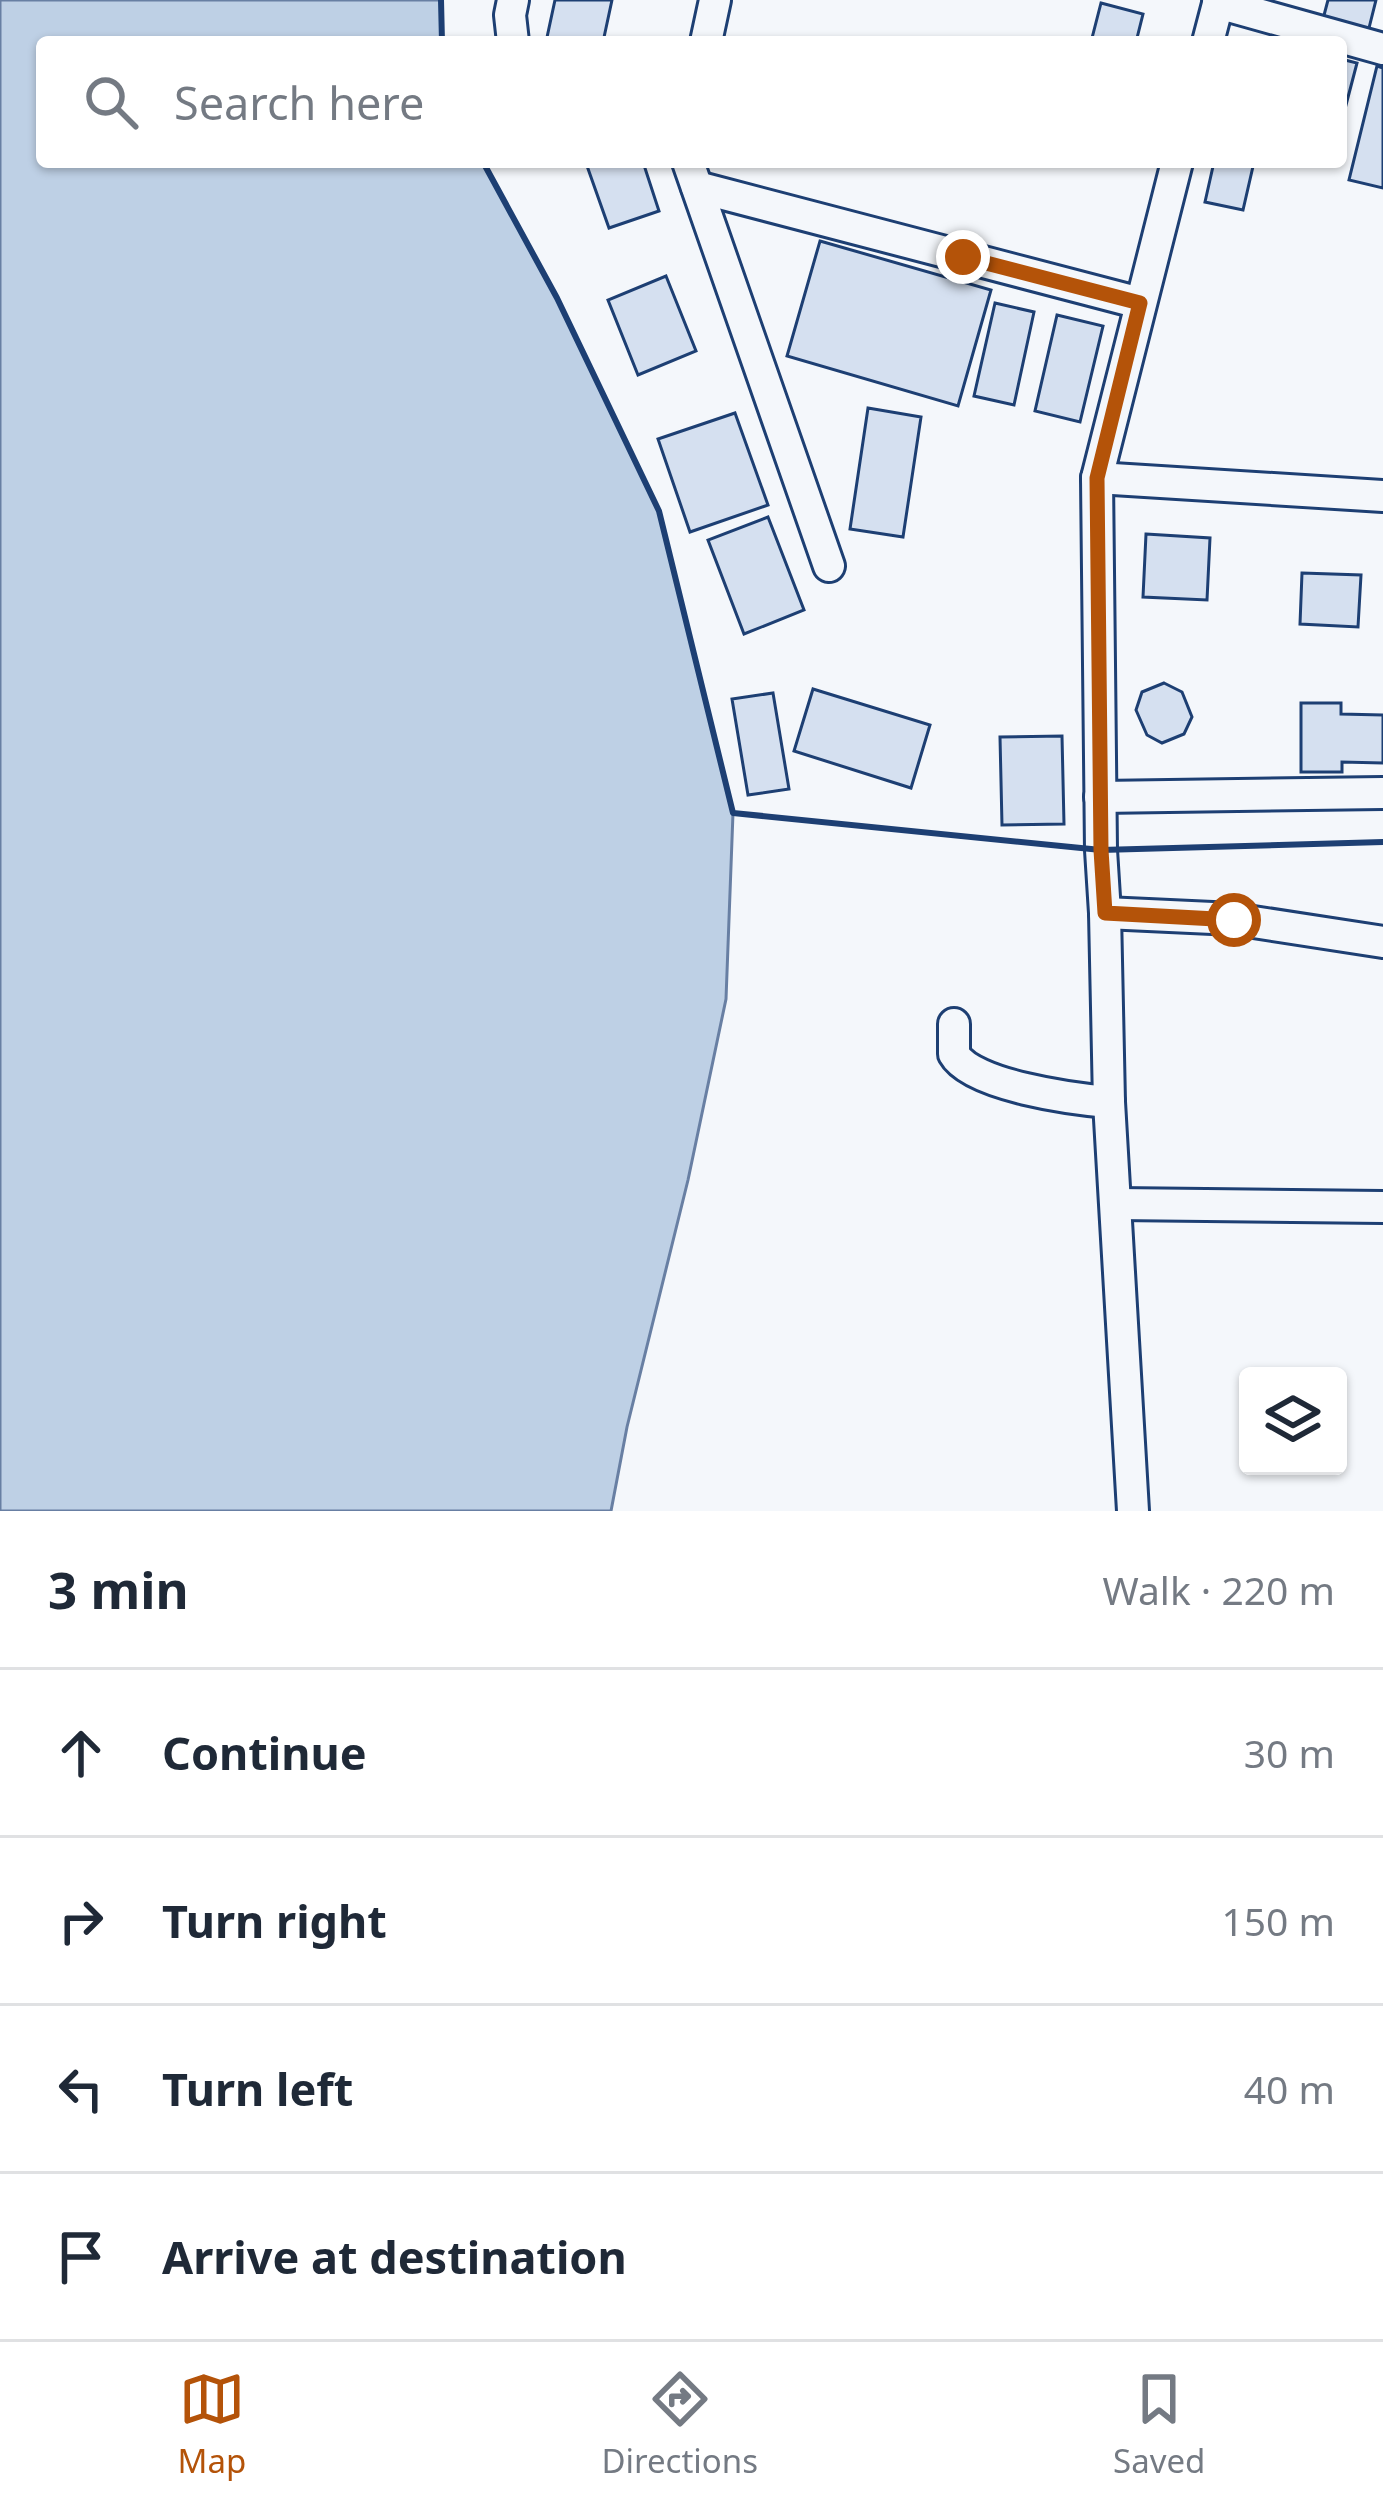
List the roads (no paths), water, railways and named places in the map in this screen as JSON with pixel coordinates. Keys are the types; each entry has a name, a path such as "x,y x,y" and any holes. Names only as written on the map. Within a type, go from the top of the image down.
{"street":[{"path":"512,36 513,0"},
{"path":"707,36 715,0"},
{"path":"1209,36 1218,1 1338,36"},
{"path":"1347,39 1383,49"},
{"path":"1133,1511 1109,1102 1097,478 1175,168"},
{"path":"692,174 1140,303"},
{"path":"692,174 829,566"},
{"path":"1097,478 1383,496"},
{"path":"1100,797 1383,794"},
{"path":"1105,913 1234,920 1383,943"},
{"path":"954,1024 954,1054 967,1069 1032,1091 1109,1102"},
{"path":"1117,1204 1383,1207"}],"water":[{"path":"0,0 441,0 442,36 36,36 36,168 486,168 557,298 659,511 733,813 726,999 611,1511 0,1511"}]}
